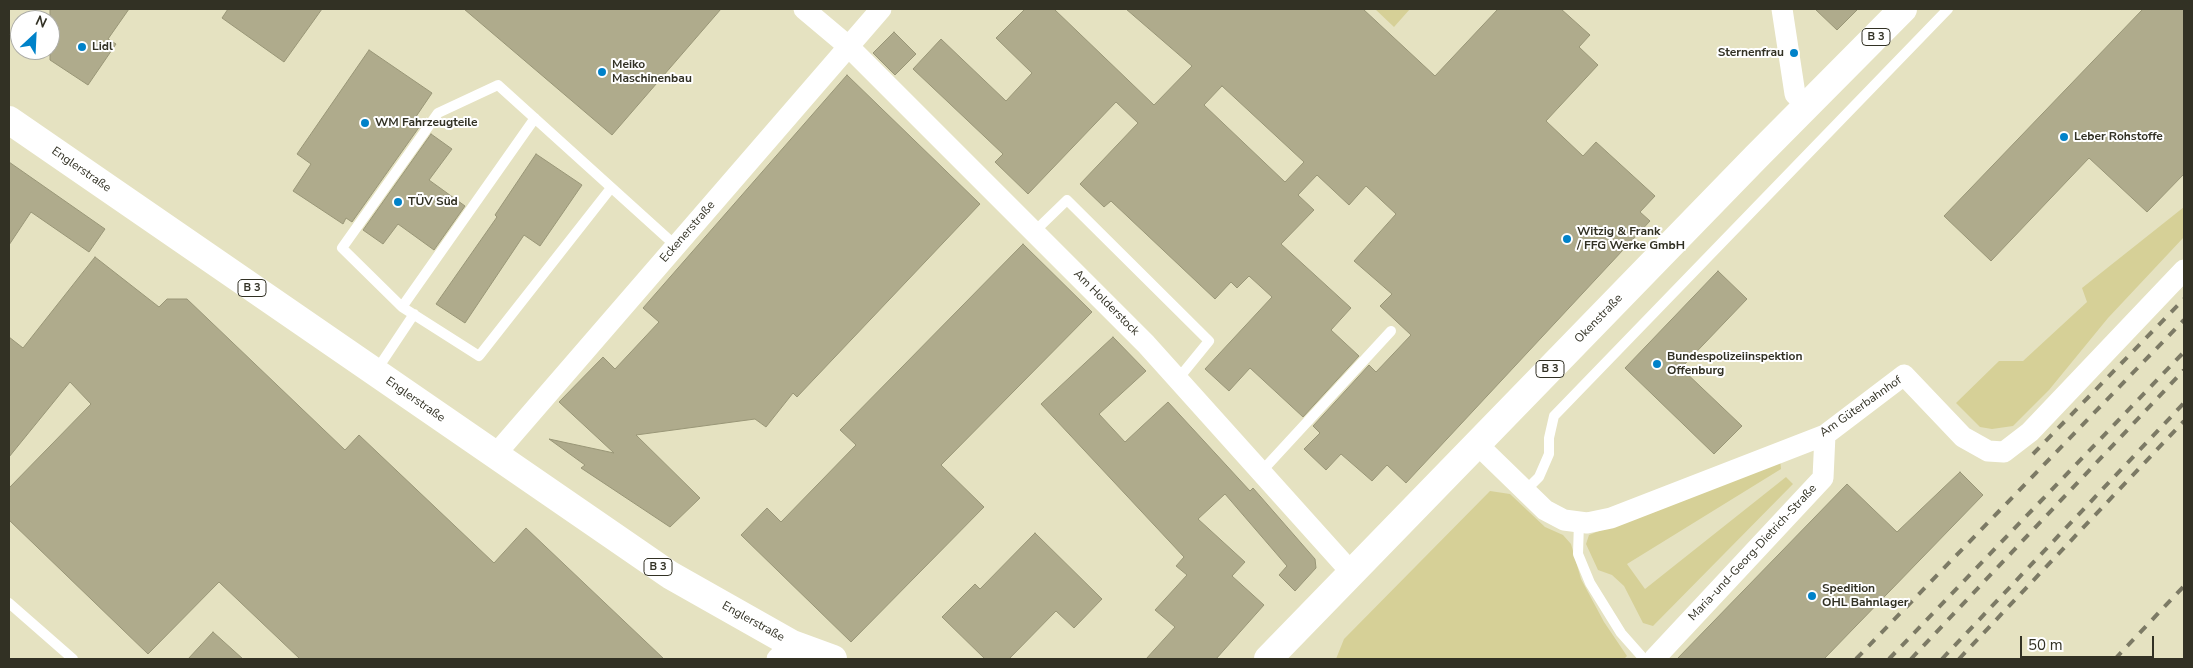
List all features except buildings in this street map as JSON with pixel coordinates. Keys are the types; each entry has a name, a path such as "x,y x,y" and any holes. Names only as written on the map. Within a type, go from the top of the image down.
{"main road":[{"name":"B 3","path":"1807,106 1904,9"},
{"name":"Okenstraße","path":"1268,659 1350,572 1807,106"},
{"name":"Englerstraße","path":"9,120 495,456 785,652 833,659"},
{"name":"Okenstraße","path":"1282,659 1319,606"}],"street":[{"name":"Am Holderstock","path":"804,9 848,46 1146,344 1350,572"},
{"name":"Eckenerstraße","path":"495,456 881,9"},
{"path":"1782,9 1795,94 1807,106"},
{"name":"Am Güterbahnhof","path":"1477,444 1545,510 1564,520 1587,523 1610,518 1825,435 1904,375 1963,437 1988,451 2004,452 2030,432 2184,270"},
{"name":"Maria-und-Georg-Dietrich-Straße","path":"1654,659 1823,478 1825,435"}],"lane":[{"path":"1526,490 1539,476 1549,454 1549,438 1554,416 1948,9"},
{"path":"612,188 479,356 402,307 342,248 438,113 498,84 676,246"},
{"path":"402,307 535,118"},
{"path":"1034,232 1067,200 1209,341 1178,379"},
{"path":"375,372 414,314"},
{"path":"1261,472 1391,331"},
{"path":"1579,522 1578,554 1590,584 1621,633 1644,659"},
{"path":"9,603 73,659"}],"shaded area":[{"path":"1375,9 1410,9 1394,27"},
{"path":"2184,207 2184,237 2108,318 2049,390 2013,426 1992,429 1980,427 1956,403 1999,361 2023,361 2087,302 2082,288"},
{"path":"1780,458 1781,469 1627,564 1645,589 1786,477 1793,484 1653,626 1643,623 1624,586 1612,575 1598,570 1586,544 1589,535"},
{"path":"1490,491 1510,494 1545,527 1563,535 1571,544 1581,579 1604,622 1627,656 1624,659 1336,659 1344,639"}],"railway":[{"path":"2033,454 2184,299"},
{"path":"1856,659 2184,320"},
{"path":"1889,659 2184,352"},
{"path":"1911,659 2184,370"},
{"path":"1942,659 2184,403"},
{"path":"1959,659 2184,421"},
{"path":"2115,659 2184,586"}],"place":[{"name":"Lidl","path":"82,47"},
{"name":"Sternenfrau","path":"1794,53"},
{"name":"Meiko Maschinenbau","path":"602,72"},
{"name":"WM Fahrzeugteile","path":"365,123"},
{"name":"Leber Rohstoffe","path":"2064,137"},
{"name":"TÜV Süd","path":"398,202"},
{"name":"Witzig & Frank / FFG Werke GmbH","path":"1567,239"},
{"name":"Bundespolizeiinspektion Offenburg","path":"1657,364"},
{"name":"Spedition OHL Bahnlager","path":"1812,596"}]}
